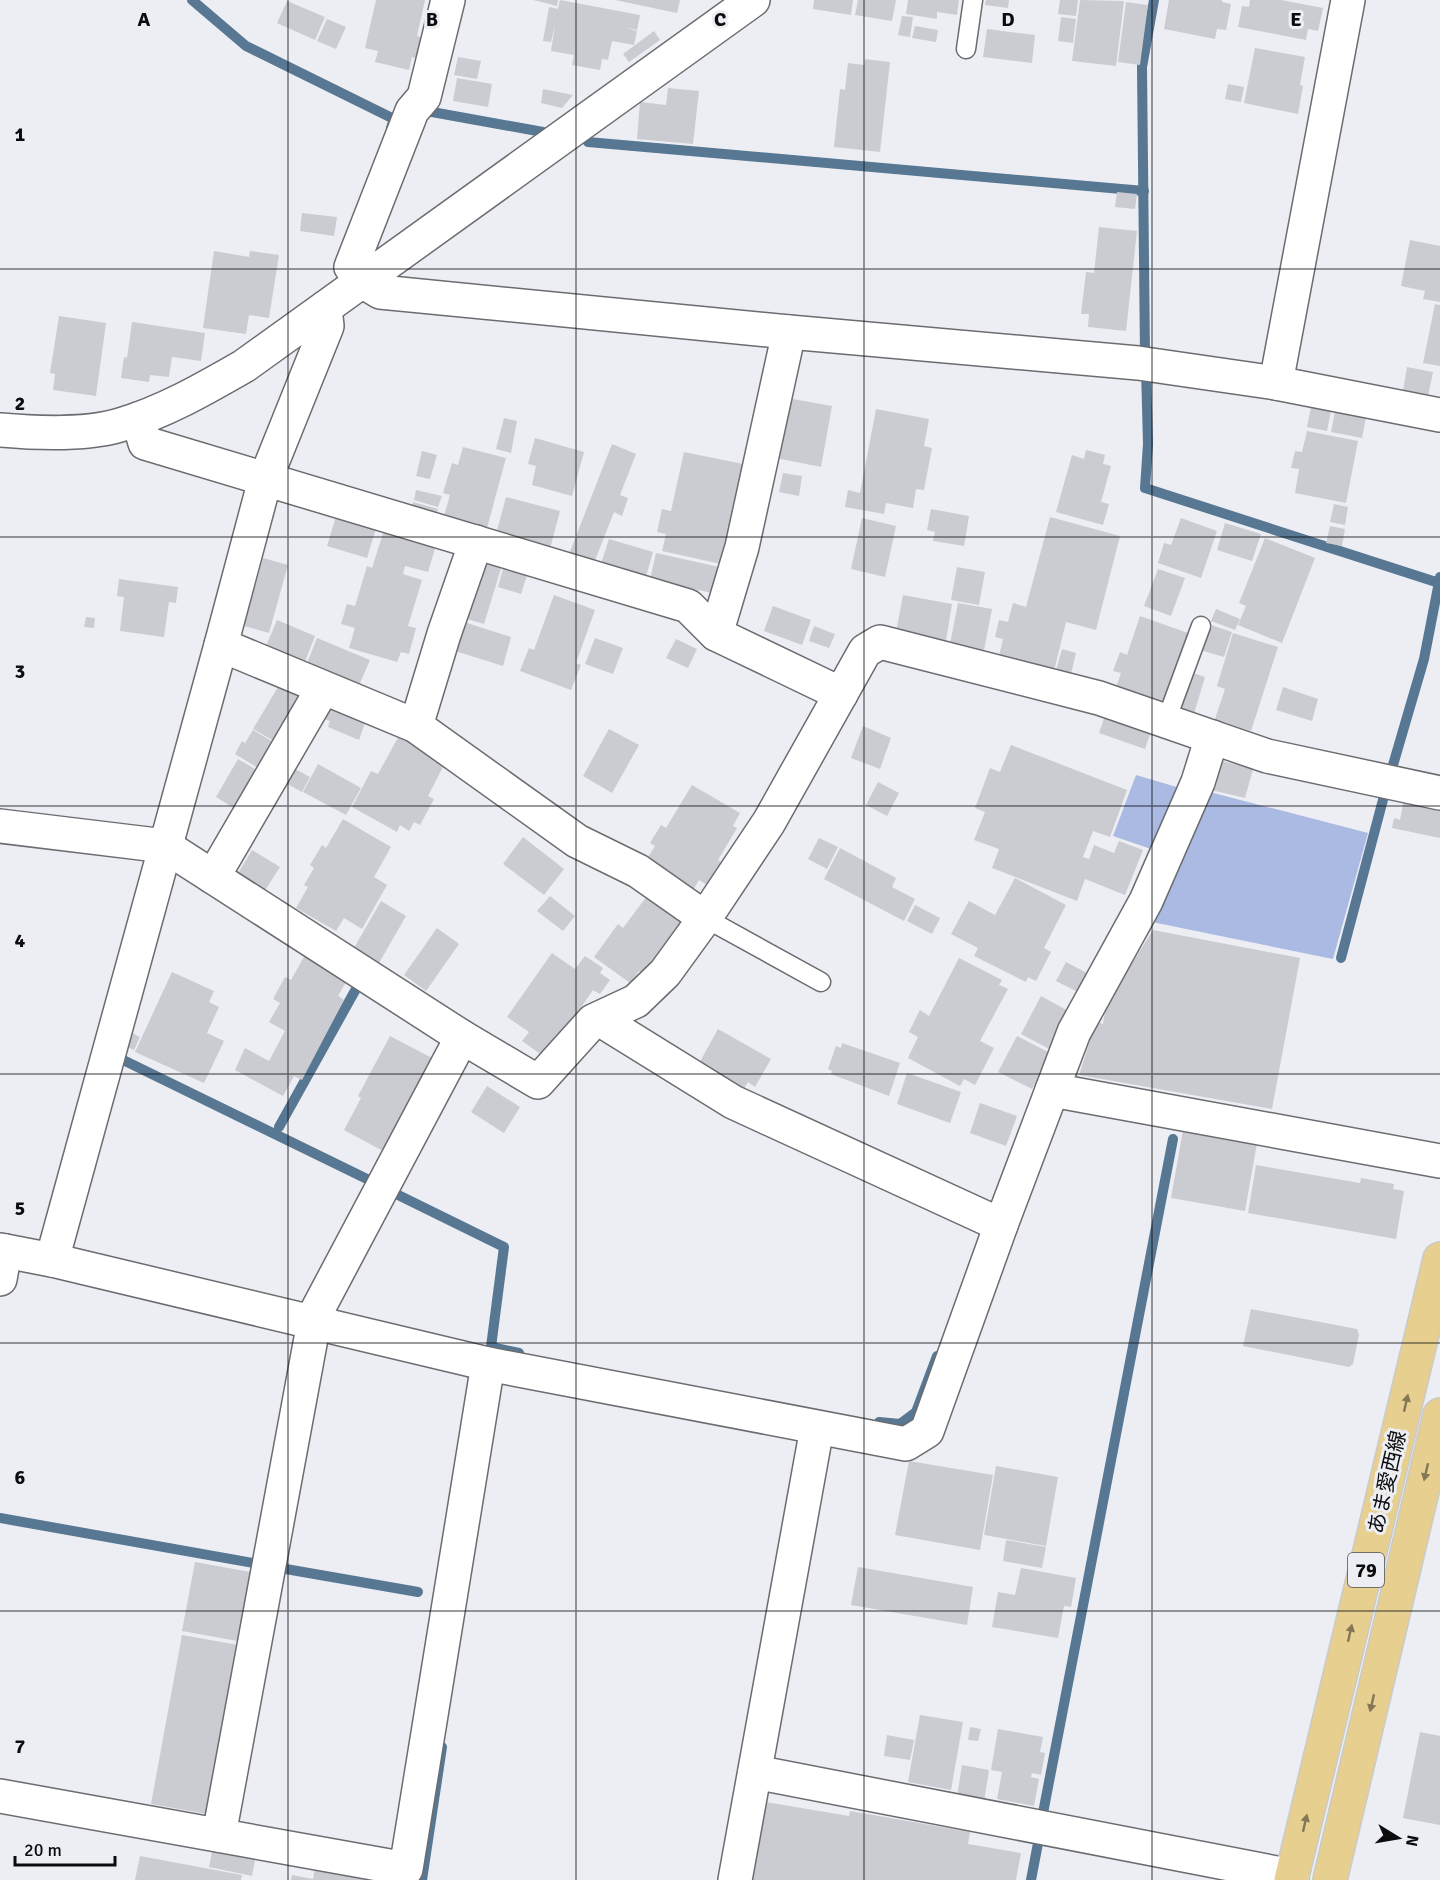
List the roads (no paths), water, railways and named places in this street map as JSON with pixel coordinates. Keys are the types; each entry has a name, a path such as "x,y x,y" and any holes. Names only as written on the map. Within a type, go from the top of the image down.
{"main road":[{"name":"あま愛西線","path":"1292,1878 1440,1259"},
{"name":"あま愛西線","path":"1336,1879 1440,1415"}],"street":[{"path":"448,0 424,97 412,111 351,267 362,281 380,292 1138,363 1276,383 1440,415"},
{"path":"0,430 30,433 117,426 186,399 244,366 753,0"},
{"path":"1276,383 1348,0"},
{"path":"52,1260 265,480 327,326 326,308"},
{"path":"716,634 742,547 789,332"},
{"path":"138,419 146,442 265,480 688,606 716,634 841,694"},
{"path":"416,726 444,634 476,542"},
{"path":"0,826 165,846 462,1037 538,1082 593,1021 636,1001 665,972 705,918 769,822 865,651 880,642 1099,699 1267,756 1440,793"},
{"path":"221,645 416,726 577,841 638,871 705,918"},
{"path":"213,877 323,688"},
{"path":"2,1260 52,1260 488,1364 906,1444 927,1431 1074,1032 1146,901 1198,782 1212,737"},
{"path":"599,1019 733,1102 1001,1225"},
{"path":"219,1835 312,1322 462,1037"},
{"path":"1052,1090 1440,1161"},
{"path":"0,1796 406,1869 488,1364"},
{"path":"735,1880 817,1428"},
{"path":"755,1772 1292,1878"}],"lane":[{"path":"966,49 973,0"},
{"path":"1166,721 1201,626"},
{"path":"705,918 820,982"}],"waterway":[{"path":"192,0 246,46 394,119 391,128"},
{"path":"1145,355 1142,67 1154,0"},
{"path":"421,110 543,132"},
{"path":"588,142 1144,191"},
{"path":"1146,369 1148,444 1145,488 1439,583"},
{"path":"1393,765 1424,659 1440,577"},
{"path":"1341,958 1384,796"},
{"path":"279,1127 361,980"},
{"path":"119,1058 367,1179"},
{"path":"1043,1813 1173,1139"},
{"path":"388,1190 504,1247 491,1347 519,1353"},
{"path":"879,1422 900,1424 916,1412 937,1356"},
{"path":"0,1518 259,1564"},
{"path":"280,1568 418,1592"},
{"path":"422,1880 442,1747"},
{"path":"1031,1880 1039,1838"}]}
